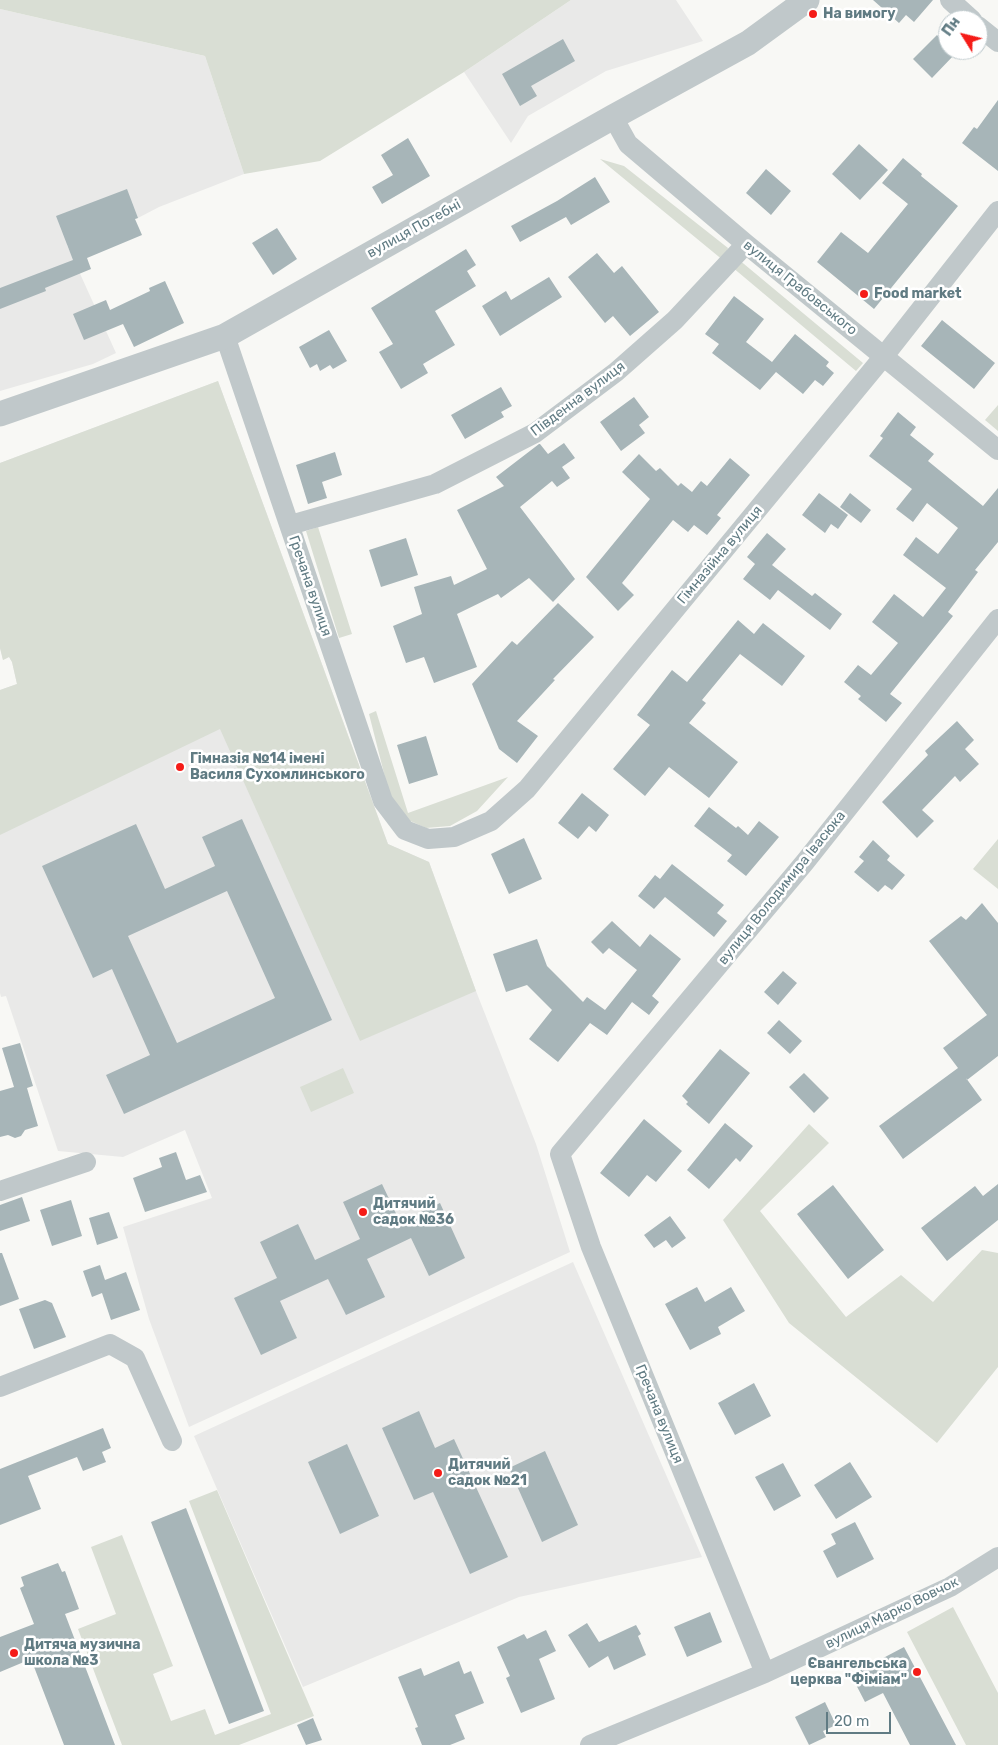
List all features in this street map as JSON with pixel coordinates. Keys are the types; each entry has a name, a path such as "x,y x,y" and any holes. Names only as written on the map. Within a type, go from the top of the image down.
{"street":[{"name":"вулиця Потебні","path":"0,414 225,336 748,43 806,0"},
{"path":"950,0 961,10"},
{"path":"988,34 998,42"},
{"name":"вулиця Грабовського","path":"613,117 628,144 746,244 998,450"},
{"name":"Гімназійна вулиця","path":"405,830 428,839 454,837 490,821 526,789 884,356 998,211"},
{"name":"Південна вулиця","path":"290,525 435,484 535,433 616,372 675,320 746,244"},
{"name":"Гречана вулиця","path":"225,336 383,800 405,830"},
{"name":"вулиця Володимира Івасюка","path":"560,1154 805,862 998,619"},
{"name":"Гречана вулиця","path":"560,1154 591,1247 765,1673"},
{"path":"0,1191 86,1162"},
{"path":"0,1387 110,1344 135,1358 172,1441"},
{"name":"вулиця Марко Вовчок","path":"590,1745 765,1673 950,1586 998,1557"}],"shaded area":[{"path":"0,0 571,0 464,72 320,161 244,174 205,56 0,9"},
{"path":"571,0 676,0 703,41 606,71 528,116 511,143 464,72"},
{"path":"0,9 205,56 244,174 67,245 116,353 93,364 0,391"},
{"path":"600,159 624,166 728,248 724,261"},
{"path":"738,259 863,363 856,371 732,267"},
{"name":"Гімназія №14 імені Василя Сухомлинського","path":"218,381 388,844 429,862 476,991 536,1144 570,1252 189,1427 149,1319 123,1227 212,1198 185,1130 123,1157 58,1151 6,996 1,997 0,993 0,690 17,684 12,662 9,657 3,660 0,648 0,463"},
{"path":"218,381 388,844 429,862 476,991 360,1041 220,729 0,835 0,690 17,684 12,662 9,657 3,660 0,648 0,463"},
{"path":"998,405 998,431 985,420"},
{"path":"318,527 352,634 339,638 306,531"},
{"path":"376,711 408,813 508,777 477,811 450,826 426,828 408,820 390,797 369,714"},
{"path":"998,839 998,889 973,869"},
{"path":"343,1068 354,1093 311,1112 300,1087"},
{"path":"809,1124 829,1143 760,1211 846,1317 901,1275 933,1302 982,1250 998,1253 998,1367 937,1443 789,1323 723,1220"},
{"name":"Дитячий садок №21","path":"573,1262 702,1557 519,1597 303,1687 194,1436"},
{"path":"217,1490 314,1716 239,1745 122,1745 78,1629 116,1614 91,1547 122,1535 173,1666 153,1674 171,1721 205,1709 215,1735 271,1714 189,1501"},
{"path":"953,1607 998,1693 998,1745 966,1745 907,1632"}],"building":[{"path":"873,0 933,0 914,22 906,15 899,23"},
{"path":"937,35 938,60 949,60 932,78 913,59"},
{"path":"563,39 575,61 531,86 537,96 520,106 502,74"},
{"path":"998,100 998,171 962,143 974,127 977,129"},
{"path":"408,138 430,176 382,204 372,187 393,175 381,155"},
{"path":"859,144 888,170 860,200 832,174"},
{"path":"903,158 922,174 921,176 958,206 874,309 817,262 841,232 868,253 908,204 882,183"},
{"path":"766,169 791,191 771,215 746,193"},
{"path":"595,177 610,202 571,225 566,217 520,242 511,226 557,201"},
{"path":"127,189 138,218 135,219 142,235 87,258 91,269 45,288 46,291 0,309 0,288 73,260 56,216"},
{"path":"277,228 297,259 273,275 252,243"},
{"path":"466,249 476,265 467,271 476,286 435,311 455,345 423,364 428,373 401,389 379,352 393,344 371,308"},
{"path":"597,253 614,273 622,266 659,312 630,336 613,316 605,323 568,277"},
{"path":"549,277 562,297 500,336 482,306 506,291 511,300"},
{"path":"165,281 184,323 134,347 123,324 84,340 73,314 106,300 110,310 150,291 149,288"},
{"path":"734,296 764,319 746,342 772,362 795,334 829,362 826,366 834,373 823,386 815,380 803,394 776,372 760,390 712,353 719,344 705,334"},
{"path":"942,320 995,363 974,389 921,346"},
{"path":"329,330 347,361 333,369 330,365 320,371 317,364 310,368 299,347"},
{"path":"501,387 512,406 501,412 504,417 465,439 451,415"},
{"path":"634,397 649,417 639,425 645,433 621,451 600,422"},
{"path":"898,412 916,427 910,435 934,454 928,461 983,506 998,488 998,542 975,570 978,572 948,612 953,616 890,694 902,703 886,722 858,699 861,696 844,682 858,665 871,675 898,643 872,622 894,594 923,617 946,588 903,555 916,537 938,554 958,528 927,503 913,522 896,509 912,489 869,456 883,438 880,436"},
{"path":"564,443 575,458 562,467 570,478 557,487 552,481 520,507 575,579 553,602 529,578 501,598 498,594 457,614 477,667 434,683 424,657 406,663 393,626 422,614 414,587 451,576 454,585 487,569 457,510 504,486 496,477 539,444 548,454"},
{"path":"335,452 342,475 322,482 327,498 308,504 296,465"},
{"path":"639,454 656,471 660,468 678,486 681,483 692,492 701,481 707,486 730,458 750,475 717,515 721,518 707,535 694,525 688,532 673,520 622,583 634,595 618,611 586,577 650,499 622,472"},
{"path":"819,493 848,515 838,529 831,524 825,533 802,515"},
{"path":"850,493 871,510 861,523 840,507"},
{"path":"767,533 786,549 772,565 812,596 815,593 842,614 830,630 778,590 770,600 743,579 755,564 747,557"},
{"path":"406,538 418,575 381,587 369,550"},
{"path":"558,603 594,637 553,679 555,680 517,721 538,736 517,763 499,749 472,684 512,641 517,645"},
{"path":"738,620 754,634 763,623 805,656 782,686 740,654 702,700 706,703 689,723 738,762 709,798 669,767 645,796 613,769 650,725 637,715 672,670 687,682"},
{"path":"957,721 974,740 965,749 979,764 960,782 955,776 922,810 934,821 917,838 882,802 928,755 925,751"},
{"path":"426,736 438,775 409,784 397,745"},
{"path":"582,793 609,815 596,832 589,826 578,839 558,823"},
{"path":"709,807 748,835 759,821 779,837 746,876 727,861 732,855 694,826"},
{"path":"242,819 332,1020 124,1114 106,1075 150,1055 112,969 93,978 42,866 136,824 165,889 215,866 202,837","holes":["227,891 275,998 177,1043 128,936"]},
{"path":"524,838 542,879 509,894 491,854"},
{"path":"873,840 890,856 887,860 905,875 892,890 885,885 878,892 854,872 864,861 859,857"},
{"path":"672,864 724,905 717,913 727,921 714,937 665,897 654,909 638,896 655,875 660,879"},
{"path":"982,903 998,923 998,1056 967,1080 982,1100 903,1159 879,1126 958,1068 943,1048 987,1015 929,941 961,916 966,920"},
{"path":"612,921 640,947 650,934 681,959 652,996 659,1002 649,1015 632,1002 607,1035 590,1023 558,1062 529,1039 552,1010 527,985 506,992 493,954 537,939 547,966 583,1002 587,997 605,1010 637,970 609,948 603,954 591,942"},
{"path":"783,971 797,983 778,1005 764,992"},
{"path":"779,1020 802,1041 790,1054 767,1033"},
{"path":"20,1043 33,1086 27,1088 38,1126 25,1130 21,1136 15,1138 8,1135 0,1137 0,1091 14,1087 2,1048"},
{"path":"720,1049 750,1073 709,1124 686,1104 688,1102 682,1096"},
{"path":"804,1073 829,1098 814,1113 789,1087"},
{"path":"644,1119 682,1151 656,1182 647,1175 629,1197 600,1173"},
{"path":"725,1123 753,1146 740,1162 736,1158 709,1189 687,1170"},
{"path":"176,1152 186,1180 200,1175 207,1192 145,1212 133,1178 162,1167 159,1158"},
{"path":"382,1184 400,1222 440,1203 465,1258 429,1276 411,1238 367,1259 385,1297 346,1315 328,1279 280,1301 297,1338 261,1355 234,1298 277,1278 260,1242 298,1224 315,1260 360,1239 343,1202"},
{"path":"998,1184 998,1220 947,1261 921,1228 975,1186 983,1196"},
{"path":"833,1185 884,1250 848,1279 797,1214"},
{"path":"22,1197 30,1221 0,1231 0,1205"},
{"path":"71,1200 82,1236 52,1246 40,1210"},
{"path":"109,1212 118,1238 97,1245 89,1218"},
{"path":"670,1216 686,1238 672,1248 666,1240 654,1248 644,1235"},
{"path":"0,1253 2,1253 19,1299 0,1306"},
{"path":"100,1265 105,1280 126,1272 140,1310 111,1320 102,1293 92,1297 83,1271"},
{"path":"697,1287 705,1302 731,1287 745,1311 718,1327 721,1334 690,1350 665,1304"},
{"path":"45,1300 52,1303 66,1337 34,1349 19,1309"},
{"path":"754,1383 771,1416 735,1435 718,1403"},
{"path":"419,1411 435,1448 454,1439 508,1557 470,1574 433,1492 414,1500 382,1428"},
{"path":"103,1428 111,1448 102,1452 106,1462 83,1471 77,1457 28,1476 41,1509 0,1525 0,1469"},
{"path":"347,1444 379,1516 340,1534 308,1462"},
{"path":"545,1451 578,1525 542,1542 509,1468"},
{"path":"850,1462 872,1497 836,1519 814,1485"},
{"path":"783,1463 801,1496 774,1511 755,1477"},
{"path":"186,1508 264,1711 229,1724 151,1522"},
{"path":"855,1522 874,1559 837,1578 823,1551 836,1544 831,1534"},
{"path":"58,1563 62,1572 65,1571 79,1609 65,1614 115,1745 64,1745 31,1659 0,1672 0,1637 34,1624 20,1588 24,1586 21,1577"},
{"path":"710,1612 722,1642 687,1657 674,1627"},
{"path":"587,1623 599,1642 636,1625 641,1634 638,1636 646,1655 614,1670 608,1656 589,1668 568,1635"},
{"path":"546,1630 556,1651 539,1659 555,1699 521,1713 506,1678 510,1676 497,1647 524,1634 527,1639"},
{"path":"904,1647 956,1745 910,1745 883,1693 865,1702 851,1675"},
{"path":"459,1661 464,1674 471,1671 484,1703 455,1715 465,1739 450,1745 422,1745 415,1728 418,1727 398,1677 421,1668 424,1676"},
{"path":"825,1702 836,1725 823,1731 826,1737 809,1745 795,1717"},
{"path":"313,1718 322,1740 306,1745 297,1725"}],"place":[{"name":"На вимогу","path":"813,14"},
{"name":"Food market","path":"864,294"},
{"name":"Гімназія №14 імені Василя Сухомлинського","path":"180,767"},
{"name":"Дитячий садок №36","path":"363,1212"},
{"name":"Дитячий садок №21","path":"438,1473"},
{"name":"Дитяча музична школа №3","path":"14,1653"},
{"name":"Євангельська церква \"Фіміам\"","path":"917,1672"}]}
